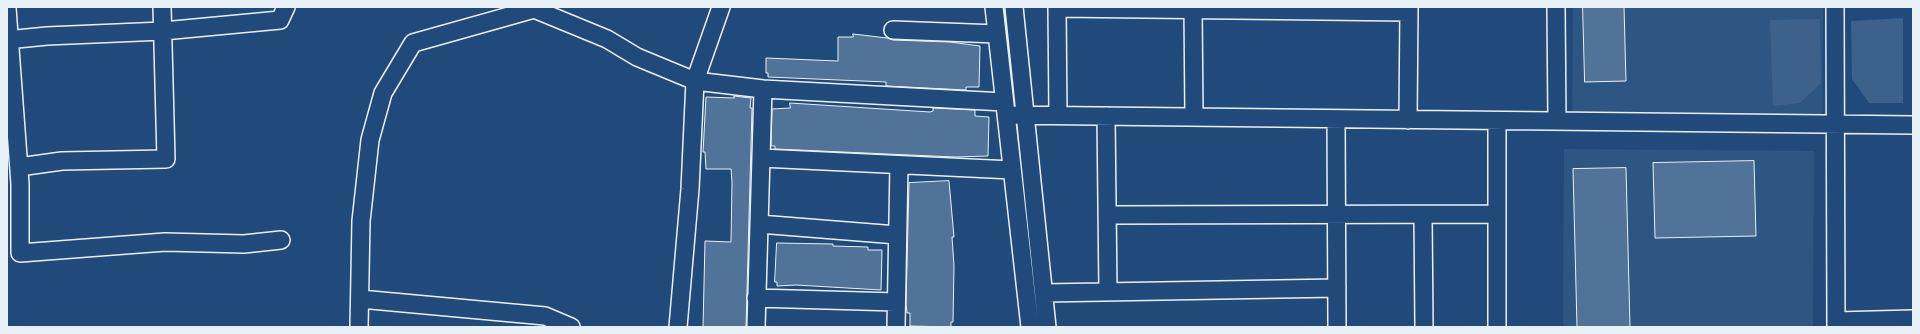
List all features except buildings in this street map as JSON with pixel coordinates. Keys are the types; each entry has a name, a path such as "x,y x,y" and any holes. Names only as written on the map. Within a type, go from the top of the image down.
{"street":[{"path":"19,167 62,161 166,159 162,7"},
{"path":"8,40 47,36 163,31 280,20 286,7"},
{"path":"678,327 690,189 695,81 721,7"},
{"path":"994,7 1030,327"},
{"path":"1014,7 1047,327"},
{"path":"1556,7 1557,121"},
{"path":"1835,7 1836,324 1913,320"},
{"path":"7,8 8,40 19,167 20,253 165,242 244,244 281,240"},
{"path":"359,327 361,221 370,140 382,92 413,43 534,8 607,39 636,57 695,81 1005,108 1025,115 1913,125"},
{"path":"1058,116 1057,8 1409,9 1408,120"},
{"path":"1194,8 1194,117"},
{"path":"893,30 997,34"},
{"path":"756,327 763,88"},
{"path":"1106,116 1108,292"},
{"path":"1336,119 1337,327"},
{"path":"1497,121 1497,327"},
{"path":"761,158 1012,170"},
{"path":"896,327 899,165"},
{"path":"1424,214 1424,327"},
{"path":"1107,215 1497,214"},
{"path":"759,224 898,234"},
{"path":"1044,293 1337,288"},
{"path":"756,298 896,302"},
{"path":"360,299 545,316 571,327"}],"shaded area":[{"path":"1573,7 1823,7 1822,129 1572,127"},
{"path":"1903,18 1903,103 1869,103 1852,79 1851,21"},
{"path":"1820,19 1821,83 1800,103 1773,106 1770,20"},
{"path":"1564,149 1814,151 1813,327 1563,327"}]}
